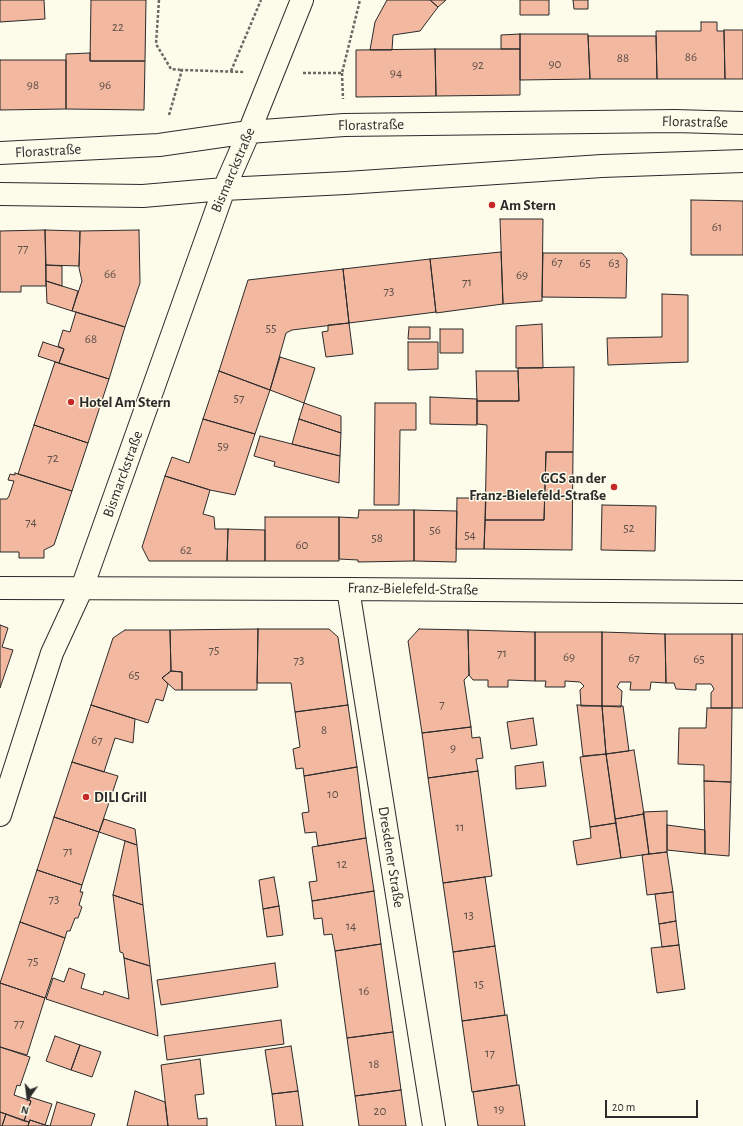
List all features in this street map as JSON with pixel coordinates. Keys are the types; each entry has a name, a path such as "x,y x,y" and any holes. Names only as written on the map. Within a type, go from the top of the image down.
{"main road":[{"name":"Bismarckstraße","path":"0,815 52,653 82,588 224,189 249,132 302,0"},
{"name":"Florastraße","path":"0,153 159,145 249,132 344,125 675,121 743,123"},
{"path":"0,194 143,196 224,189 346,183 594,167 743,161"},
{"name":"Franz-Bielefeld-Straße","path":"0,588 743,592"},
{"name":"Dresdener Straße","path":"348,589 434,1126"}],"path":[{"path":"158,0 156,44 171,69 182,70"},
{"path":"231,71 261,0"}],"building":[{"path":"0,0 44,0 45,19 0,22"},
{"path":"91,0 146,0 145,61 90,61"},
{"path":"387,0 430,0 438,7 420,31 393,35 392,50 370,50 375,22"},
{"path":"430,0 446,0 438,7"},
{"path":"520,0 549,0 549,15 520,15"},
{"path":"573,0 588,0 588,9 574,9"},
{"path":"701,22 717,22 717,31 724,31 725,79 657,79 656,31 701,31"},
{"path":"724,30 743,30 743,79 725,79"},
{"path":"520,34 520,49 501,49 501,35"},
{"path":"520,34 588,34 590,79 520,80"},
{"path":"588,36 656,36 657,79 590,79"},
{"path":"435,49 520,49 520,95 436,96"},
{"path":"435,49 436,96 356,97 356,50"},
{"path":"90,53 90,61 145,61 144,110 66,109 66,54"},
{"path":"0,60 66,60 66,109 0,110"},
{"path":"691,200 743,201 743,255 691,255"},
{"path":"500,219 543,219 542,301 503,304"},
{"path":"45,230 46,286 21,286 21,292 0,292 0,231"},
{"path":"45,230 80,231 79,266 46,265"},
{"path":"139,230 140,283 125,327 72,311 82,281 79,268 80,231"},
{"path":"501,252 503,304 436,313 430,259"},
{"path":"543,253 622,253 627,259 626,298 542,297"},
{"path":"430,259 436,312 349,323 343,269"},
{"path":"46,265 62,266 62,286 46,281"},
{"path":"343,269 349,323 292,330 286,333 270,390 219,371 248,280"},
{"path":"46,281 78,291 72,311 47,303"},
{"path":"662,294 688,295 688,362 608,365 607,338 662,337"},
{"path":"76,312 125,327 109,379 59,363 64,349 58,346 63,330 70,332"},
{"path":"349,323 353,354 326,357 322,332 328,331 328,325"},
{"path":"542,324 543,368 516,368 516,326"},
{"path":"409,327 430,327 430,339 408,339"},
{"path":"440,329 463,329 463,353 440,353"},
{"path":"43,342 64,349 59,363 38,356"},
{"path":"408,342 438,342 438,369 408,370"},
{"path":"280,357 315,368 304,403 270,390"},
{"name":"Hotel Am Stern","path":"55,362 109,379 88,443 34,425"},
{"path":"574,367 573,452 546,452 544,520 485,520 487,425 477,424 477,401 519,401 518,368"},
{"path":"219,371 270,390 255,434 203,419"},
{"path":"476,371 518,371 519,401 477,401"},
{"path":"430,397 477,399 477,425 430,424"},
{"path":"304,403 341,416 341,433 299,419"},
{"path":"375,403 416,403 416,430 400,430 399,505 374,505"},
{"path":"203,419 255,434 235,495 210,490 165,476 172,457 189,463"},
{"path":"299,419 341,433 340,456 292,444"},
{"path":"34,425 88,443 72,491 18,474"},
{"path":"260,436 340,456 339,483 274,466 275,462 254,456"},
{"path":"546,452 573,452 572,550 484,549 485,520 544,520"},
{"path":"15,473 72,491 54,545 44,550 44,558 19,558 19,552 0,552 0,499 7,499 9,496 14,481 8,480 10,474 15,475"},
{"path":"165,476 210,490 203,514 214,517 215,529 228,529 227,561 149,561 142,547"},
{"path":"457,498 486,498 484,549 456,549"},
{"path":"602,505 656,506 655,551 601,550"},
{"path":"359,510 414,510 414,561 358,562 358,560 339,559 339,517 358,518"},
{"path":"414,510 457,511 456,562 414,561"},
{"path":"265,517 339,517 339,561 265,561"},
{"path":"228,529 265,530 265,561 227,561"},
{"path":"0,625 8,628 2,647 13,650 0,688"},
{"path":"258,629 329,629 338,637 348,705 295,712 291,683 257,683"},
{"path":"258,629 257,690 182,690 182,672 171,671 170,630"},
{"path":"419,629 468,630 469,675 464,680 471,727 422,733 408,641"},
{"path":"125,630 170,630 171,671 162,678 168,684 163,701 156,699 148,723 91,705 113,638"},
{"path":"468,630 535,632 535,681 508,680 508,687 488,687 488,680 473,680 469,675"},
{"path":"535,632 602,632 602,706 581,706 580,690 584,686 580,682 565,681 565,687 545,687 546,681 535,681"},
{"path":"602,632 665,634 666,683 651,682 650,690 630,690 631,682 620,682 617,687 622,691 621,707 602,706"},
{"path":"665,634 732,634 732,708 711,708 711,693 714,689 711,684 696,684 696,690 676,689 674,683 666,683"},
{"path":"732,634 743,634 743,708 732,708"},
{"path":"171,671 182,672 182,690 175,690 162,678"},
{"path":"91,705 135,719 133,743 115,738 104,772 72,762"},
{"path":"348,705 357,767 304,776 303,768 296,769 293,749 300,747 295,712"},
{"path":"577,705 602,706 606,754 583,756"},
{"path":"602,706 623,706 629,751 606,754"},
{"path":"707,708 732,708 731,782 704,781 704,765 678,764 679,728 706,728"},
{"path":"533,718 537,745 511,749 507,722"},
{"path":"471,727 472,738 480,737 483,758 476,759 478,771 428,778 422,733"},
{"path":"634,750 644,814 615,819 606,754"},
{"path":"606,754 616,823 590,827 580,757"},
{"name":"DILI Grill","path":"72,762 118,776 99,832 54,817"},
{"path":"543,762 546,786 516,789 515,766"},
{"path":"357,767 366,838 318,846 316,832 305,833 302,813 309,812 304,776"},
{"path":"478,771 492,876 443,883 428,778"},
{"path":"704,781 731,782 729,856 705,854"},
{"path":"667,811 667,852 649,854 643,812"},
{"path":"644,814 649,854 621,858 615,819"},
{"path":"54,817 99,832 82,885 37,870"},
{"path":"104,819 135,829 137,845 99,832"},
{"path":"616,823 621,858 577,865 573,841 591,838 590,827"},
{"path":"667,825 705,830 705,854 667,850"},
{"path":"366,838 374,891 312,901 309,882 317,881 312,847"},
{"path":"125,841 137,845 143,905 113,895"},
{"path":"667,852 673,892 647,895 642,855"},
{"path":"37,870 82,885 80,892 83,892 79,905 82,907 78,918 75,918 70,931 67,931 65,938 20,922"},
{"path":"274,877 279,906 263,909 259,880"},
{"path":"485,877 495,946 453,952 443,883"},
{"path":"374,891 381,944 335,951 332,934 324,935 322,918 314,919 312,901"},
{"path":"673,892 676,921 659,924 655,894"},
{"path":"113,895 143,905 150,966 124,958 123,953 120,952"},
{"path":"279,906 283,935 267,937 263,909"},
{"path":"676,921 679,945 662,947 659,924"},
{"path":"20,922 65,938 45,998 0,983"},
{"path":"381,944 393,1032 347,1038 335,951"},
{"path":"679,945 685,989 657,993 651,948"},
{"path":"495,946 505,1015 462,1021 453,952"},
{"path":"124,958 150,966 158,1036 46,999 53,978 64,982 69,968 85,974 81,988 103,995 104,991 129,999"},
{"path":"275,963 278,987 161,1005 157,980"},
{"path":"0,983 45,998 27,1055 0,1047"},
{"path":"507,1015 517,1085 472,1092 462,1021"},
{"path":"281,1020 284,1044 167,1060 164,1036"},
{"path":"393,1032 401,1090 355,1096 347,1038"},
{"path":"55,1036 80,1045 71,1070 46,1061"},
{"path":"80,1045 101,1052 92,1077 71,1070"},
{"path":"291,1046 298,1091 272,1094 265,1050"},
{"path":"0,1047 30,1057 20,1086 17,1085 14,1095 31,1101 24,1121 0,1112"},
{"path":"200,1059 204,1094 195,1095 198,1119 207,1118 207,1126 168,1126 161,1065"},
{"path":"519,1085 525,1126 478,1126 473,1092"},
{"path":"401,1090 406,1126 359,1126 355,1096"},
{"path":"135,1091 165,1102 168,1126 127,1126"},
{"path":"298,1091 303,1126 276,1126 272,1094"},
{"path":"30,1097 52,1104 45,1125 30,1120 29,1122 24,1121 31,1101 29,1100"},
{"path":"57,1102 95,1114 91,1126 50,1126"},
{"path":"0,1112 6,1114 2,1126 0,1126"},
{"path":"6,1114 29,1122 28,1126 2,1126"},
{"path":"30,1120 45,1125 50,1126 28,1126"}],"place":[{"name":"Am Stern","path":"492,205"},
{"name":"Hotel Am Stern","path":"71,402"},
{"name":"GGS an der Franz-Bielefeld-Straße","path":"614,487"},
{"name":"DILI Grill","path":"86,797"}]}
